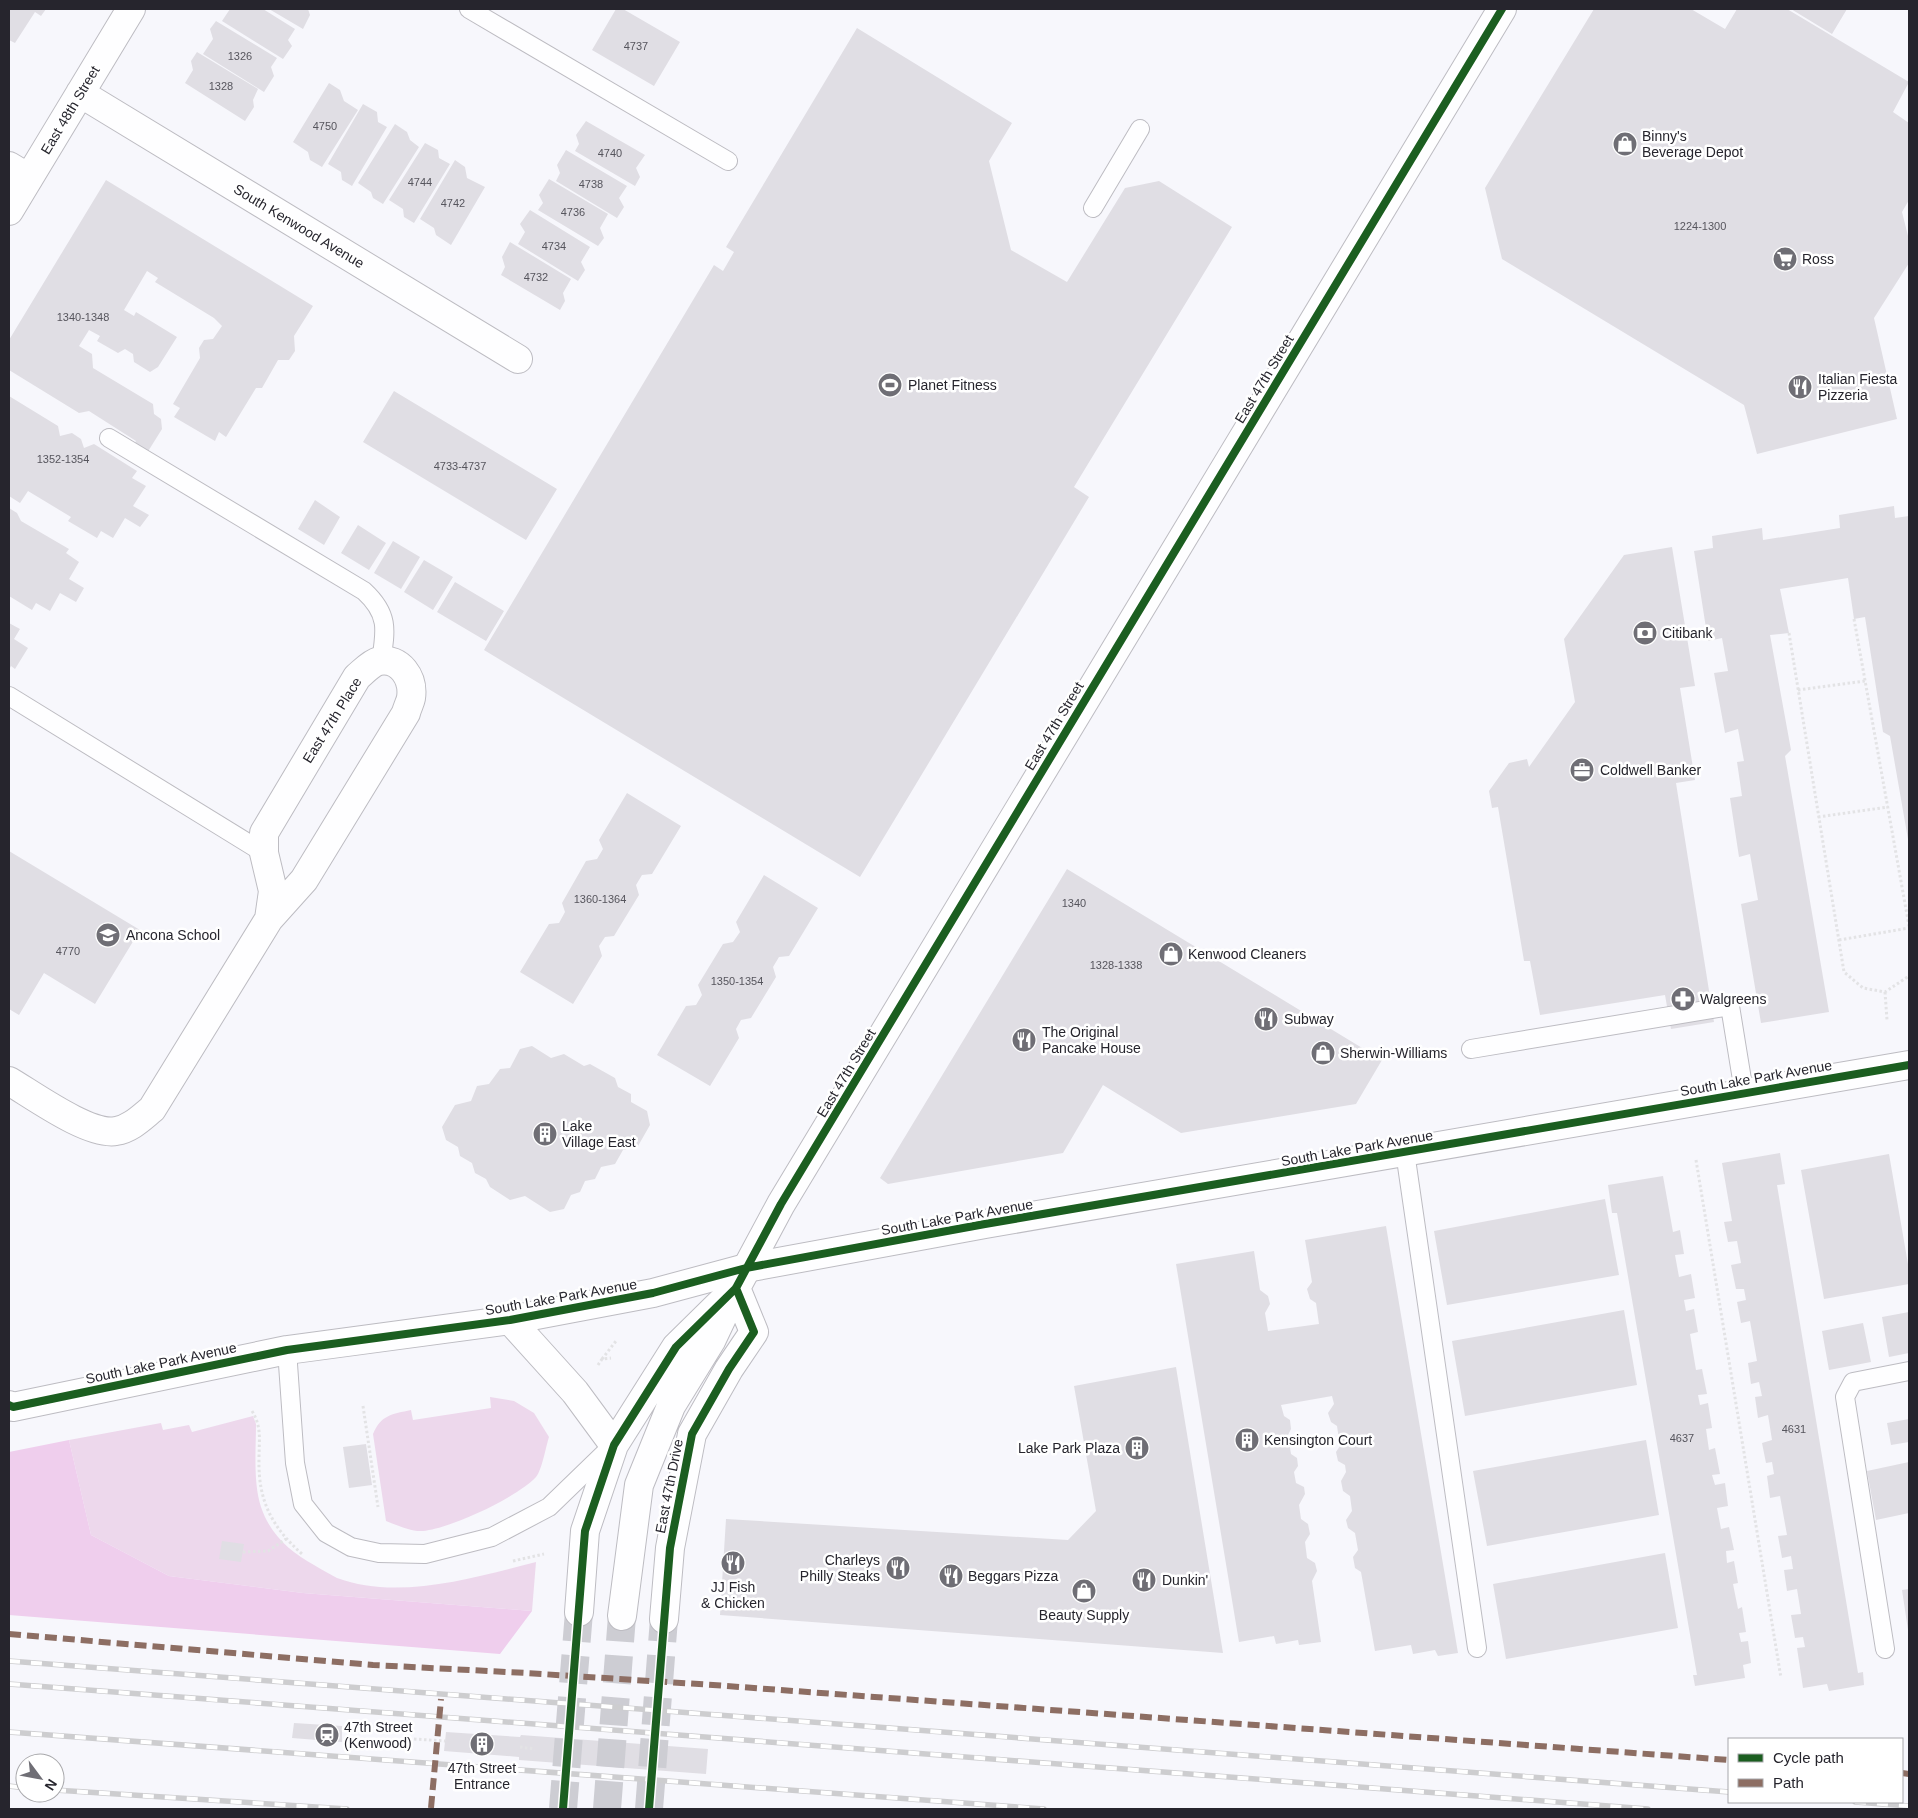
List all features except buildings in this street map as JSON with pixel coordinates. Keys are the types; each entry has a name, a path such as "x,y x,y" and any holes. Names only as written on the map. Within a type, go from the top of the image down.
{"street":[{"name":"East 48th Street","path":"9,211 19,172 80,93 131,9"},
{"name":"East 47th Street","path":"614,1445 676,1347 741,1278 781,1204 1502,9"},
{"name":"South Kenwood Avenue","path":"80,93 518,359"},
{"name":"East 47th Place","path":"9,1081 83,1125 115,1132 132,1126 152,1110 269,919 304,880 406,713 411,698 407,673 400,665 389,660 377,661 357,677 264,833 264,852 273,891 269,919"},
{"name":"South Lake Park Avenue","path":"10,1408 287,1350 510,1320 741,1278 976,1226 1909,1065"},
{"name":"East 47th Drive","path":"622,1616 639,1486 671,1406 711,1341 741,1278"},
{"name":"East 47th Drive","path":"664,1619 670,1548 692,1434 729,1368 754,1332 741,1278"},
{"path":"510,1320 574,1392 614,1445 585,1531 579,1612"}],"lane":[{"path":"469,9 728,161"},
{"path":"1093,208 1140,129"},
{"path":"109,438 364,591 383,613 385,636 381,661"},
{"path":"9,696 264,852"},
{"path":"1471,1049 1730,1006 1744,1092"},
{"path":"1406,1152 1477,1648"},
{"path":"287,1350 295,1463 303,1504 326,1533 351,1547 379,1552 425,1554 492,1537 549,1507 614,1445"},
{"path":"1885,1649 1845,1397 1853,1382 1909,1371"}],"path":[{"path":"1839,940 1909,927 1854,619"},
{"path":"1789,633 1844,972 1862,988 1884,992 1909,976"},
{"path":"1798,690 1865,681"},
{"path":"1818,817 1888,807"},
{"path":"1884,992 1887,1020"},
{"path":"1696,1160 1781,1678"},
{"path":"594,1371 616,1341"},
{"path":"602,1359 611,1358"},
{"path":"363,1406 378,1507"},
{"path":"243,1552 268,1551 286,1539"},
{"path":"414,1739 445,1741"},
{"path":"520,1747 535,1749"}],"shaded area":[{"path":"490,1397 514,1401 534,1413 549,1437 542,1464 536,1477 499,1503 435,1529 414,1530 386,1521 373,1434 380,1423 388,1416 411,1410 413,1420 491,1408"},
{"path":"253,1416 256,1424 256,1477 261,1507 275,1534 305,1560 337,1578 361,1585 385,1587 411,1587 463,1580 536,1562 532,1611 303,1593 169,1576 91,1535 69,1440 161,1423 163,1430 189,1425 192,1432"},
{"path":"69,1440 91,1535 169,1576 303,1593 532,1611 500,1654 9,1615 9,1452"}],"tunnel":[{"path":"563,1809 579,1612"},
{"path":"607,1809 622,1616"},
{"path":"649,1809 664,1619"}],"railway":[{"path":"9,1661 1728,1792"},
{"path":"9,1684 1648,1809"},
{"path":"9,1732 1044,1809"},
{"path":"9,1786 15,1787"},
{"path":"65,1791 347,1809"},
{"path":"1868,1803 1909,1806"}],"marked path":[{"path":"9,1634 373,1665 713,1685 1728,1760"},
{"path":"431,1808 441,1699"},
{"path":"1903,1773 1909,1774"}],"cycle path":[{"path":"563,1809 585,1531 614,1445 676,1347 736,1288 781,1204 1502,9"},
{"path":"9,1405 13,1407 287,1350 510,1320 653,1293 746,1268 985,1224 1909,1065"},
{"path":"649,1809 670,1548 692,1434 729,1369 754,1332 736,1288"}],"place":[{"name":"Binny's Beverage Depot","path":"1625,144"},
{"name":"Ross","path":"1785,259"},
{"name":"Planet Fitness","path":"890,385"},
{"name":"Italian Fiesta Pizzeria","path":"1800,387"},
{"name":"Citibank","path":"1645,633"},
{"name":"Coldwell Banker","path":"1582,770"},
{"name":"Ancona School","path":"108,935"},
{"name":"Kenwood Cleaners","path":"1171,954"},
{"name":"Walgreens","path":"1683,999"},
{"name":"Subway","path":"1266,1019"},
{"name":"The Original Pancake House","path":"1024,1040"},
{"name":"Sherwin-Williams","path":"1323,1053"},
{"name":"Lake Village East","path":"545,1134"},
{"name":"Kensington Court","path":"1247,1440"},
{"name":"Lake Park Plaza","path":"1137,1448"},
{"name":"JJ Fish & Chicken","path":"733,1563"},
{"name":"Charleys Philly Steaks","path":"898,1568"},
{"name":"Beggars Pizza","path":"951,1576"},
{"name":"Dunkin'","path":"1144,1580"},
{"name":"Beauty Supply","path":"1084,1591"},
{"name":"47th Street (Kenwood)","path":"327,1735"},
{"name":"47th Street Entrance","path":"482,1744"}]}
